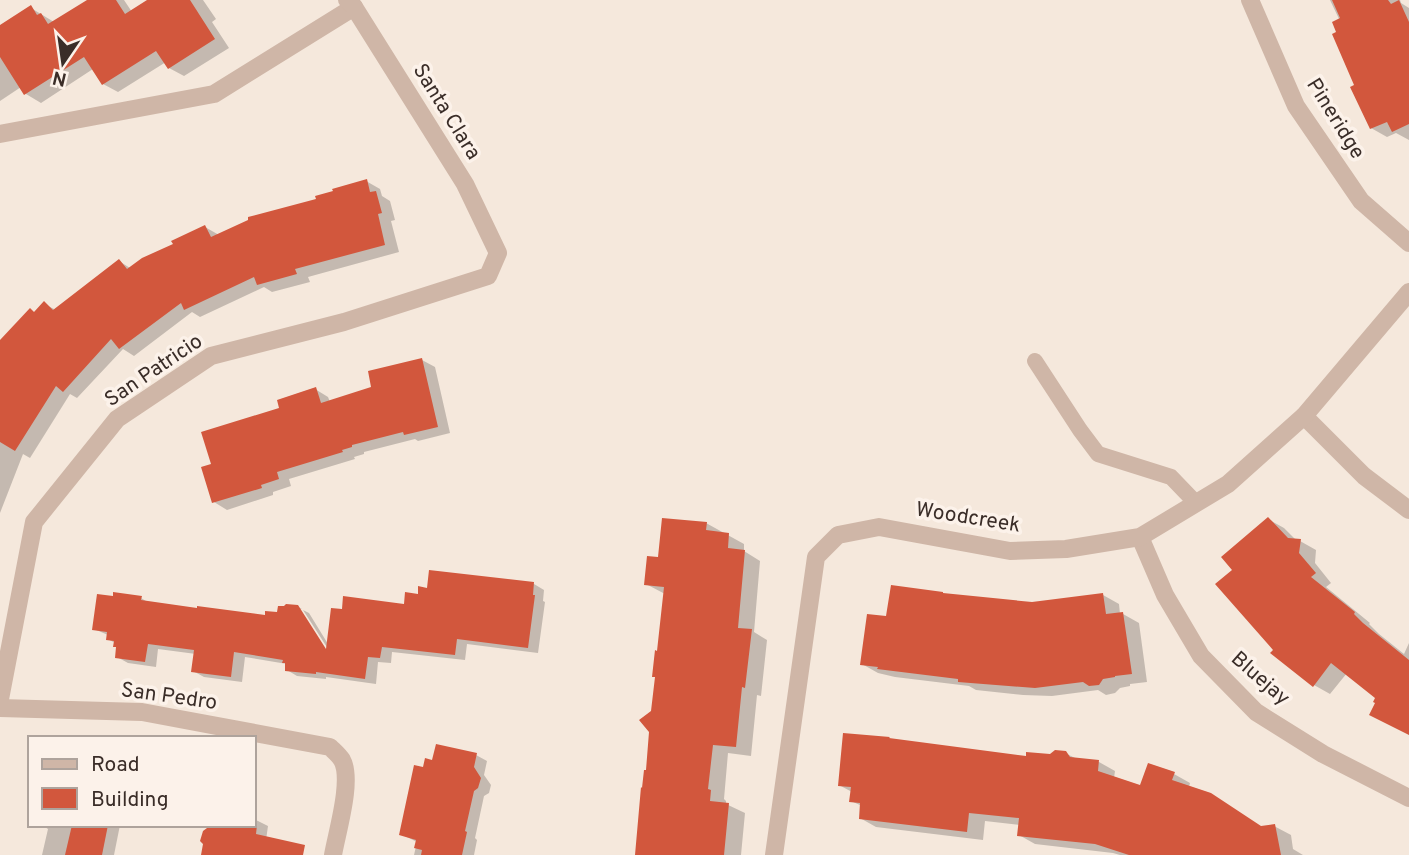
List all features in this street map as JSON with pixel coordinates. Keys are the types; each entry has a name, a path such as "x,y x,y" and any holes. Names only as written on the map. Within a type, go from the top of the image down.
{"street":[{"name":"Pineridge","path":"1250,0 1296,106 1361,201 1409,243"},
{"path":"0,134 214,94 350,4"},
{"name":"Santa Clara","path":"350,4 465,184 498,253"},
{"name":"San Patricio","path":"0,699 34,522 117,419 211,356 344,322 488,276 498,253"},
{"name":"Woodcreek","path":"774,855 816,557 838,535 879,527 1010,551 1066,549 1140,537 1228,484 1304,416 1409,292"},
{"path":"1304,416 1364,477 1409,510"},
{"name":"Bluejay","path":"1140,537 1165,595 1201,656 1256,712 1323,754 1409,798"},
{"name":"San Pedro","path":"0,708 142,712 330,747 342,760 346,775 333,855"}],"lane":[{"path":"1035,360 1098,454 1171,477 1196,503"}],"building":[{"path":"87,0 116,0 125,14 147,0 190,0 215,39 168,69 156,51 102,85 84,57 24,95 0,57 0,25 31,5 37,15 41,13 48,24"},
{"path":"1332,0 1388,0 1391,4 1399,0 1409,22 1409,124 1392,132 1387,122 1370,129 1350,87 1354,85 1332,34 1336,32 1332,22 1340,18"},
{"path":"367,179 370,192 376,191 382,213 378,214 385,245 295,269 297,274 257,285 254,277 184,310 181,303 119,349 111,339 63,392 56,386 15,451 0,442 0,340 30,308 34,312 44,301 53,310 119,259 127,269 142,258 173,244 171,241 205,225 211,237 248,220 248,217 316,199 315,196 333,191 332,189"},
{"path":"422,358 438,427 404,435 403,432 352,445 342,450 343,452 277,472 279,479 261,485 262,488 212,503 201,467 211,464 201,432 279,408 277,400 316,387 321,403 371,387 368,371"},
{"path":"1268,517 1288,538 1301,539 1299,553 1316,573 1311,577 1409,660 1409,735 1369,715 1375,698 1331,663 1313,687 1270,653 1273,650 1215,584 1232,570 1221,557"},
{"path":"662,518 707,522 706,530 729,533 728,548 745,550 738,628 752,629 745,688 742,687 736,747 713,745 708,789 711,790 710,801 729,803 724,855 635,855 649,732 639,720 651,711 655,677 652,677 664,587 644,585 647,556 658,557"},
{"path":"429,570 534,582 535,595 528,648 457,639 455,655 382,647 380,658 368,657 365,679 285,671 283,660 234,652 231,677 191,672 194,650 148,644 145,662 115,658 116,647 113,647 114,641 106,640 107,632 92,630 97,594 113,596 113,592 142,596 141,600 265,615 265,611 277,612 278,606 286,604 298,605 326,649 331,608 342,609 343,596 404,604 405,592 418,594 418,586 427,588"},
{"path":"891,585 1032,602 1103,593 1106,614 1123,612 1132,674 1103,679 1099,685 1089,686 1083,682 1035,688 958,682 958,679 860,665 867,614 886,616"},
{"path":"843,733 1026,756 1026,752 1050,754 1055,750 1066,751 1070,757 1099,760 1098,771 1140,785 1148,763 1175,772 1172,780 1211,793 1261,826 1275,824 1281,855 1129,855 1095,844 1017,836 1019,818 969,813 967,832 859,819 860,803 849,802 851,787 838,786"},
{"path":"436,744 477,753 474,767 481,778 474,791 462,855 421,855 422,850 414,848 416,840 399,835 414,765 423,767 425,758 432,760"},
{"path":"257,825 256,834 305,845 303,855 201,855 203,844 200,841 203,831 208,827"},
{"path":"72,827 108,827 102,855 65,855"}]}
